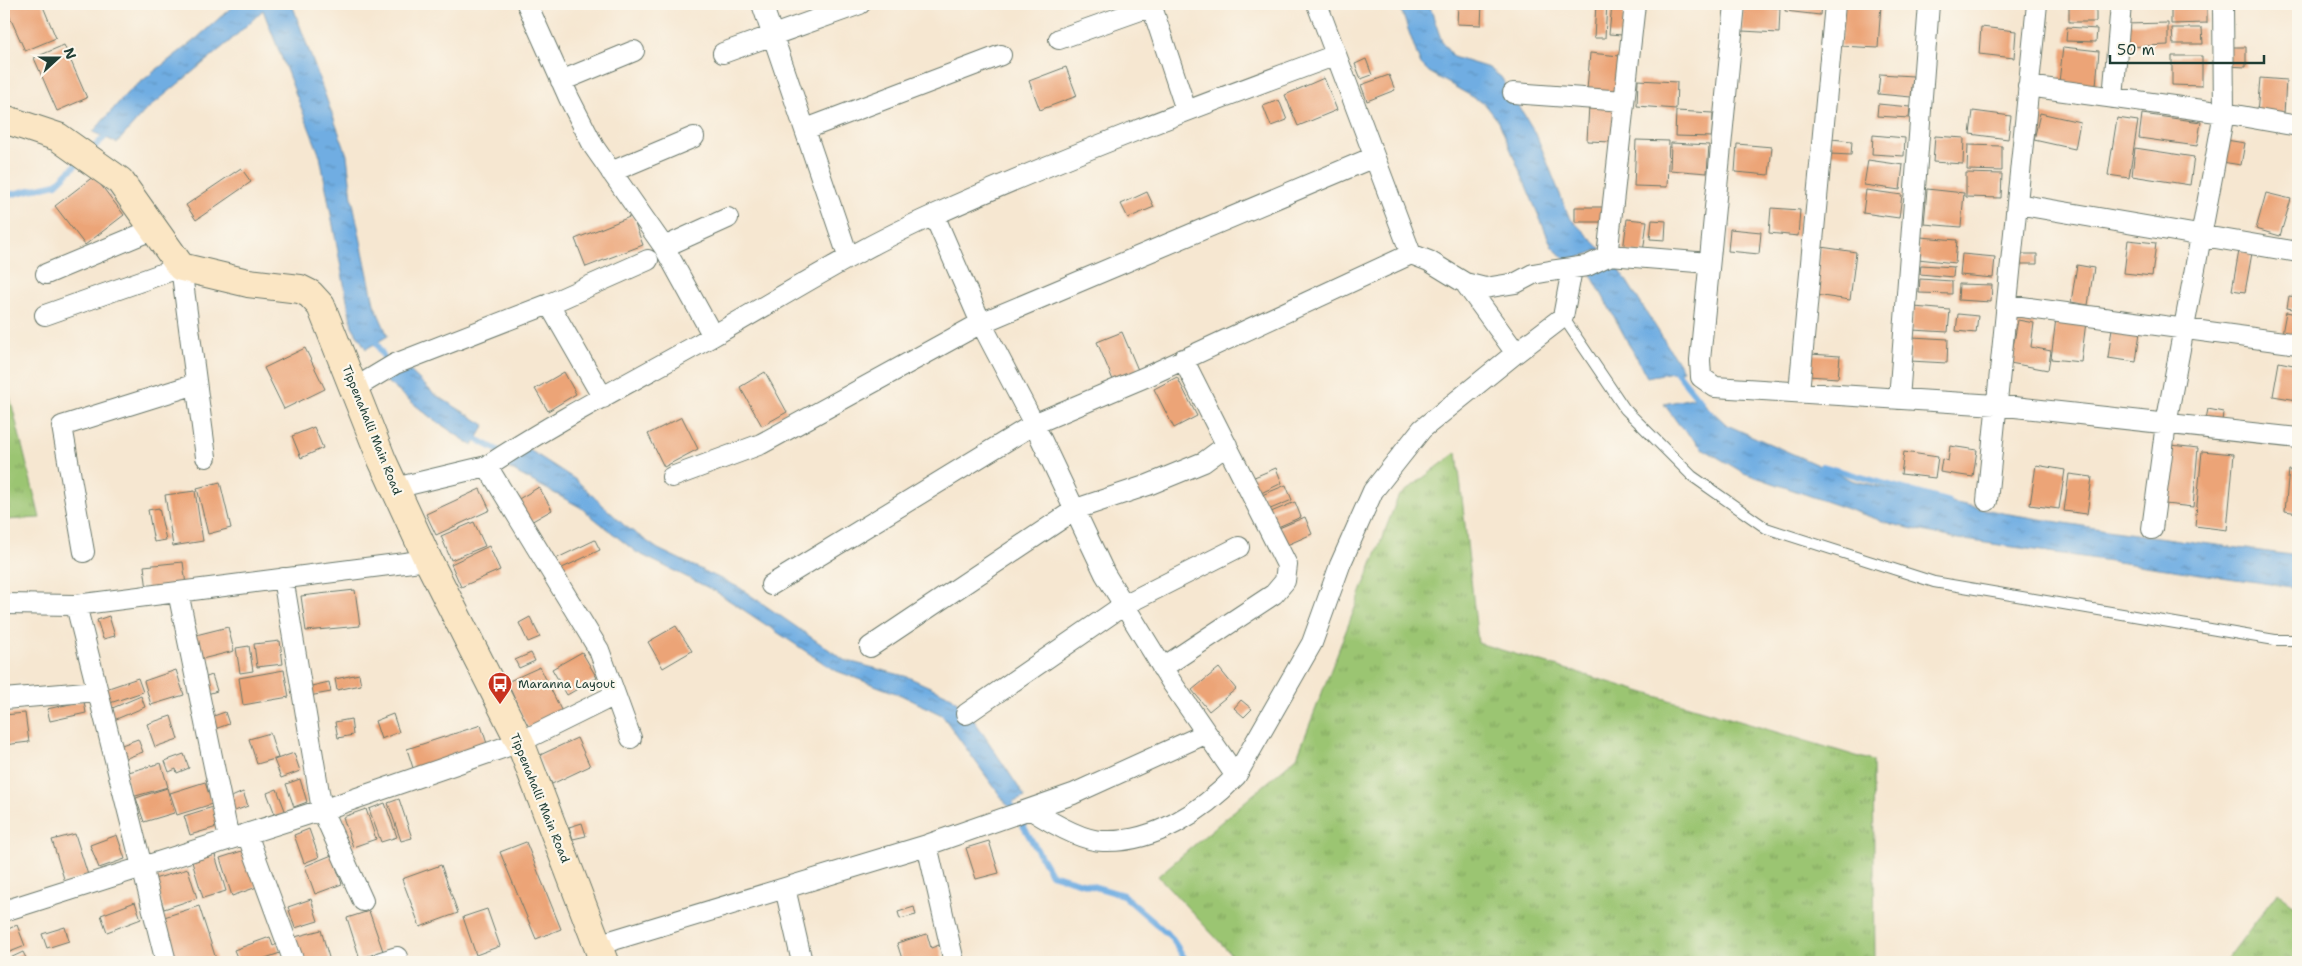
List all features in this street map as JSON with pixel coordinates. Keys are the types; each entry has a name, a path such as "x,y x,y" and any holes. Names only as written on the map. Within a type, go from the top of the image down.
{"street":[{"path":"527,4 561,81 594,147 638,206 664,247 713,336"},
{"path":"762,4 848,256"},
{"path":"724,53 860,4"},
{"path":"1317,4 1410,254"},
{"path":"1024,811 1055,826 1101,841 1144,837 1189,815 1208,803 1236,776 1312,644 1340,565 1374,491 1422,429 1516,352 1563,317 1593,262 1624,101 1635,4"},
{"path":"1734,4 1700,360 1701,377 1715,387 1996,406 2298,438"},
{"path":"1799,392 1835,4"},
{"path":"1899,399 1929,4"},
{"path":"1987,501 2037,4"},
{"path":"2114,98 2120,4"},
{"path":"2152,529 2166,424 2224,113 2223,4"},
{"path":"1059,39 1151,5 1186,110"},
{"path":"561,81 634,50"},
{"path":"395,488 490,465 570,414 603,398 713,336 848,256 934,214 1186,110 1336,55"},
{"path":"806,129 1000,56"},
{"path":"2028,86 2224,113 2298,126"},
{"path":"1514,93 1624,101"},
{"path":"4,119 58,137 120,181 181,267 206,457"},
{"path":"611,172 694,137"},
{"path":"672,477 761,444 981,324 1374,157"},
{"path":"2017,204 2298,252"},
{"path":"934,214 981,324 1034,424 1076,509 1105,574 1162,668 1205,734 1236,776"},
{"path":"664,247 728,218"},
{"path":"46,274 154,229"},
{"path":"772,585 1034,424 1183,359 1410,254 1429,261 1465,283 1486,288 1516,283 1533,274 1593,262 1710,263"},
{"path":"374,377 549,304 648,260"},
{"path":"45,315 181,267"},
{"name":"Tippenahalli Main Road","path":"181,267 248,283 300,289 310,294 374,377 382,460 428,560 520,742 601,958"},
{"path":"1465,283 1516,352"},
{"path":"549,304 603,398"},
{"path":"2007,304 2298,344"},
{"path":"1162,668 1274,594 1285,581 1287,564 1183,359"},
{"path":"84,552 62,426 196,384"},
{"path":"870,647 1076,509 1148,485 1204,462 1228,445"},
{"path":"490,465 600,650 631,738"},
{"path":"966,714 1124,605 1239,547"},
{"path":"4,604 76,605 428,560"},
{"path":"283,578 322,810 363,901"},
{"path":"178,592 238,836 294,962"},
{"path":"76,605 140,867 166,962"},
{"path":"4,699 97,691"},
{"path":"4,911 322,810 520,742 616,694"},
{"path":"601,958 785,888 927,845 1073,794 1205,734"},
{"path":"927,845 954,962"},
{"path":"785,888 802,962"}],"lane":[{"path":"1563,317 1625,409 1692,476 1766,528 1934,582 2275,640 2298,640"}],"green space":[{"path":"4,373 40,518 4,520"},
{"path":"1457,452 1478,643 1873,761 1875,962 1234,962 1229,952 1158,876 1297,757 1398,497"},
{"path":"2278,892 2298,908 2298,962 2225,962"}],"water":[{"path":"235,4 292,4 347,155 352,198 374,304 388,336 366,349 352,326 320,156 263,10 230,41 144,112 117,143 93,132 128,92 197,38"},
{"path":"1399,4 1429,4 1442,42 1453,57 1489,68 1501,77 1536,134 1569,217 1601,249 1568,262 1552,247 1499,122 1485,104 1429,72 1420,63"},
{"path":"1614,261 1683,370 1647,377 1589,271"},
{"path":"403,364 434,394 485,425 473,446 430,417 382,378"},
{"path":"1697,397 1727,425 1854,481 2003,513 2113,531 2298,556 2298,588 1958,539 1891,524 1744,473 1702,448 1680,426 1664,404"},
{"path":"525,447 576,480 625,526 658,549 740,588 844,660 908,677 952,697 972,717 1025,797 1007,805 942,715 901,695 834,670 715,591 636,552 580,507 506,467"}],"building":[{"path":"4,4 42,4 56,38 25,51"},
{"path":"1458,4 1482,4 1481,25 1457,24"},
{"path":"1596,4 1607,4 1605,38 1594,38"},
{"path":"1786,4 1821,4 1820,15 1785,11"},
{"path":"1844,4 1881,4 1878,48 1841,46"},
{"path":"2171,4 2207,4 2207,23 2171,24"},
{"path":"1612,5 1625,7 1622,35 1609,34"},
{"path":"2069,5 2096,5 2096,22 2069,22"},
{"path":"1743,6 1780,8 1779,33 1742,31"},
{"path":"2168,23 2168,45 2125,47 2124,24"},
{"path":"1981,27 2016,31 2014,58 1979,54"},
{"path":"2067,27 2097,29 2096,42 2066,41"},
{"path":"2172,28 2202,28 2203,44 2173,44"},
{"path":"64,45 87,98 57,111 34,58"},
{"path":"2063,47 2099,51 2096,86 2059,82"},
{"path":"2228,47 2246,47 2246,67 2228,66"},
{"path":"1590,53 1620,56 1616,93 1587,90"},
{"path":"2172,56 2202,56 2202,86 2172,85"},
{"path":"1366,59 1372,75 1361,79 1355,64"},
{"path":"1066,67 1077,96 1040,110 1029,81"},
{"path":"1880,74 1913,76 1911,97 1878,94"},
{"path":"1389,75 1395,90 1367,101 1361,85"},
{"path":"1324,78 1337,110 1298,126 1285,95"},
{"path":"2260,78 2286,80 2284,115 2257,114"},
{"path":"1638,80 1677,82 1676,109 1637,106"},
{"path":"1279,100 1287,120 1271,126 1263,106"},
{"path":"1878,104 1910,107 1909,118 1877,116"},
{"path":"1589,105 1615,107 1613,142 1587,141"},
{"path":"1676,111 1713,113 1712,137 1675,136"},
{"path":"1973,111 2011,116 2008,139 1970,134"},
{"path":"2040,113 2080,122 2075,149 2034,140"},
{"path":"2142,114 2201,122 2197,146 2139,138"},
{"path":"2117,118 2138,121 2129,178 2108,175"},
{"path":"1873,135 1905,138 1904,156 1872,154"},
{"path":"1935,136 1964,138 1963,164 1933,162"},
{"path":"1831,139 1852,141 1851,155 1830,154"},
{"path":"1636,140 1669,141 1667,187 1634,186"},
{"path":"2226,140 2245,143 2241,165 2222,162"},
{"path":"1671,143 1709,145 1707,173 1670,170"},
{"path":"1737,144 1772,147 1769,175 1735,172"},
{"path":"1968,145 2002,146 2002,171 1967,170"},
{"path":"2135,148 2194,157 2190,185 2132,176"},
{"path":"1868,160 1903,165 1900,190 1864,185"},
{"path":"241,168 251,182 196,220 186,205"},
{"path":"1966,173 2002,174 2001,198 1966,197"},
{"path":"94,176 124,215 85,245 55,206"},
{"path":"1927,189 1964,193 1961,227 1924,224"},
{"path":"1866,190 1902,195 1899,218 1863,213"},
{"path":"1147,192 1154,207 1128,218 1121,204"},
{"path":"2266,193 2291,199 2280,236 2256,229"},
{"path":"1575,207 1603,207 1603,222 1575,222"},
{"path":"1771,208 1800,210 1798,236 1769,233"},
{"path":"632,216 643,245 586,267 575,239"},
{"path":"1627,219 1647,221 1643,253 1623,251"},
{"path":"1652,220 1666,221 1665,240 1650,239"},
{"path":"1730,229 1761,232 1759,254 1728,251"},
{"path":"1920,237 1957,240 1955,263 1918,259"},
{"path":"2128,240 2156,243 2152,276 2124,273"},
{"path":"1821,247 1856,252 1850,300 1815,295"},
{"path":"2239,251 2252,253 2245,292 2232,290"},
{"path":"1962,254 1995,257 1993,278 1960,275"},
{"path":"2019,254 2037,254 2037,264 2018,264"},
{"path":"1921,265 1954,267 1953,277 1920,274"},
{"path":"2077,265 2094,268 2088,305 2071,302"},
{"path":"1920,279 1952,281 1952,294 1919,293"},
{"path":"1959,284 1992,285 1991,302 1958,300"},
{"path":"2289,296 2298,297 2298,310 2287,308"},
{"path":"1914,307 1950,310 1948,332 1912,330"},
{"path":"2286,312 2297,314 2294,336 2282,334"},
{"path":"1958,314 1978,316 1976,333 1956,331"},
{"path":"2056,318 2086,322 2081,362 2051,359"},
{"path":"2018,320 2034,323 2031,347 2051,351 2048,370 2010,363"},
{"path":"2112,328 2140,332 2136,362 2108,358"},
{"path":"1122,332 1138,370 1113,380 1097,342"},
{"path":"1912,337 1948,339 1947,363 1910,361"},
{"path":"305,348 325,389 284,409 264,368"},
{"path":"1810,354 1840,356 1838,378 1808,376"},
{"path":"2279,362 2298,366 2297,400 2273,396"},
{"path":"564,372 576,394 548,411 535,389"},
{"path":"765,372 787,412 762,426 740,387"},
{"path":"1177,377 1197,416 1174,428 1154,389"},
{"path":"2208,409 2223,412 2222,422 2206,419"},
{"path":"682,417 698,449 664,467 648,434"},
{"path":"314,427 323,448 301,458 292,436"},
{"path":"2171,445 2198,448 2193,507 2165,504"},
{"path":"1950,446 1977,450 1973,477 1940,472 1942,459 1948,461"},
{"path":"2202,451 2234,454 2227,530 2195,526"},
{"path":"1904,452 1938,457 1935,478 1901,474"},
{"path":"2036,465 2065,470 2059,509 2030,505"},
{"path":"1276,468 1282,483 1259,494 1252,478"},
{"path":"2289,470 2298,471 2298,513 2285,511"},
{"path":"2069,474 2092,477 2087,514 2064,511"},
{"path":"220,482 231,528 208,534 197,488"},
{"path":"1286,485 1292,500 1268,510 1262,495"},
{"path":"539,487 552,510 529,523 517,500"},
{"path":"480,489 490,510 436,535 426,514"},
{"path":"195,491 203,541 173,546 165,495"},
{"path":"1295,502 1301,517 1278,527 1271,512"},
{"path":"159,508 166,540 154,542 148,510"},
{"path":"1305,517 1312,534 1287,545 1279,528"},
{"path":"474,522 485,546 451,560 441,536"},
{"path":"595,540 600,550 558,570 553,560"},
{"path":"489,546 500,570 461,587 451,564"},
{"path":"183,562 186,585 147,590 144,566"},
{"path":"355,590 360,626 306,631 301,596"},
{"path":"109,616 115,636 103,639 97,620"},
{"path":"530,617 540,637 528,642 519,623"},
{"path":"676,626 692,651 663,668 648,642"},
{"path":"228,627 234,651 198,660 192,636"},
{"path":"280,641 283,664 257,667 254,644"},
{"path":"249,646 253,671 240,673 236,648"},
{"path":"582,652 597,678 567,695 552,669"},
{"path":"531,653 535,661 519,668 515,660"},
{"path":"540,667 562,712 528,728 507,682"},
{"path":"1219,668 1236,689 1209,711 1192,690"},
{"path":"176,670 184,695 151,705 144,681"},
{"path":"284,670 289,697 243,705 239,678"},
{"path":"359,674 361,685 337,690 335,679"},
{"path":"212,675 217,691 204,695 199,680"},
{"path":"138,678 143,692 107,704 103,690"},
{"path":"329,682 331,692 309,696 307,687"},
{"path":"141,696 145,707 114,720 110,709"},
{"path":"1241,700 1252,709 1244,717 1234,708"},
{"path":"84,701 86,713 50,721 47,709"},
{"path":"225,712 229,724 212,730 208,718"},
{"path":"25,713 29,742 4,745 4,715"},
{"path":"393,714 399,732 381,739 375,721"},
{"path":"171,716 178,739 155,747 147,724"},
{"path":"351,719 353,735 338,738 335,722"},
{"path":"481,725 488,747 414,771 407,749"},
{"path":"270,733 278,758 257,764 249,739"},
{"path":"577,738 590,766 552,784 538,756"},
{"path":"138,739 143,752 124,759 119,746"},
{"path":"294,753 300,771 281,778 274,760"},
{"path":"184,754 189,768 177,773 176,769 169,772 165,761"},
{"path":"161,763 168,787 132,797 125,773"},
{"path":"300,779 307,802 294,807 286,784"},
{"path":"205,782 212,804 177,815 170,793"},
{"path":"167,788 174,813 144,822 136,798"},
{"path":"277,789 286,813 276,817 267,793"},
{"path":"243,792 248,806 232,812 227,799"},
{"path":"399,799 412,838 401,841 388,803"},
{"path":"385,803 397,837 381,842 369,809"},
{"path":"213,807 220,826 190,835 184,816"},
{"path":"366,809 376,839 353,847 343,817"},
{"path":"582,823 586,836 573,839 569,827"},
{"path":"309,829 319,857 304,863 294,835"},
{"path":"75,834 88,875 65,882 52,840"},
{"path":"117,835 125,859 99,868 90,845"},
{"path":"989,841 999,873 976,879 966,848"},
{"path":"526,842 561,929 536,939 500,852"},
{"path":"245,850 257,887 232,896 220,858"},
{"path":"215,855 226,891 203,898 192,862"},
{"path":"332,855 342,884 315,894 305,866"},
{"path":"441,865 458,913 420,927 402,879"},
{"path":"188,869 197,898 164,909 154,879"},
{"path":"311,899 318,921 295,928 288,907"},
{"path":"135,902 141,919 107,932 101,915"},
{"path":"199,906 217,962 175,962 161,918"},
{"path":"914,907 916,915 900,919 898,912"},
{"path":"487,909 500,946 476,955 463,917"},
{"path":"369,911 383,951 360,959 347,918"},
{"path":"17,925 25,946 5,954 4,931"},
{"path":"65,927 69,941 47,948 42,934"},
{"path":"321,930 330,961 303,962 295,937"},
{"path":"927,934 931,948 939,945 943,959 933,962 903,962 897,943"},
{"path":"270,937 273,946 277,944 280,953 254,962 239,962 234,950"},
{"path":"23,952 28,962 9,962 8,959"}],"waterway":[{"path":"90,151 110,132"},
{"path":"4,196 56,184 81,160"},
{"path":"373,336 388,365"},
{"path":"1671,365 1701,402"},
{"path":"470,436 501,452"},
{"path":"1822,466 1949,502"},
{"path":"1006,796 1051,874 1123,895 1171,937 1187,962"}],"place":[{"name":"Maranna Layout","path":"500,705"}]}
